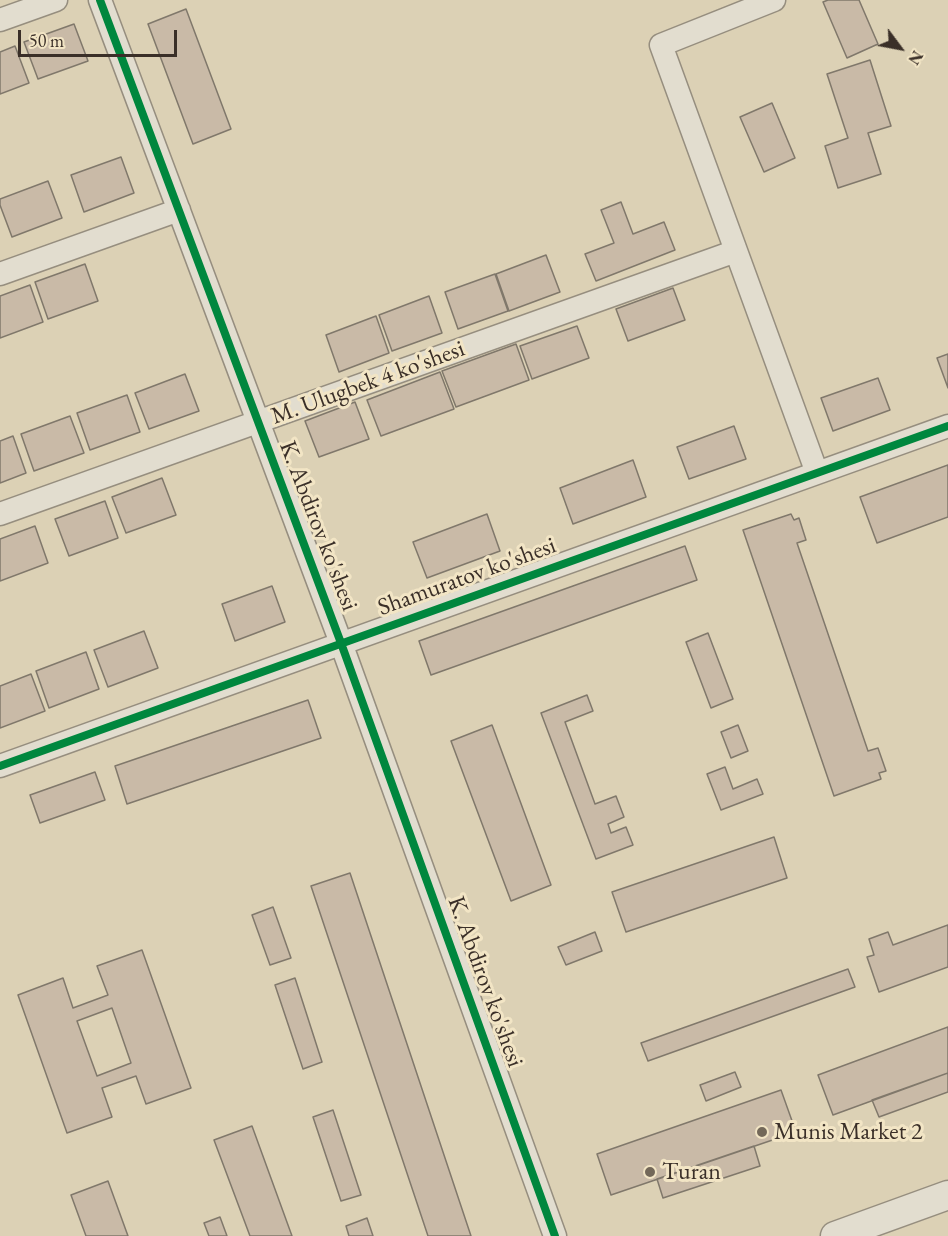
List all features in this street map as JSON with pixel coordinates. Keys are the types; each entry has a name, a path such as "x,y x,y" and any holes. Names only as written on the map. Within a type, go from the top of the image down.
{"street":[{"path":"0,20 56,0"},
{"name":"K. Abdirov ko'shesi","path":"100,0 341,643 555,1236"},
{"path":"774,0 661,45 817,473"},
{"path":"0,274 179,210"},
{"name":"M. Ulugbek 4 ko'shesi","path":"0,514 736,251"},
{"name":"Shamuratov ko'shesi","path":"0,766 948,426"},
{"path":"835,1236 948,1195"}],"building":[{"path":"859,0 878,44 847,58 823,2"},
{"path":"186,9 231,129 193,144 148,24"},
{"path":"74,24 88,61 38,79 24,42"},
{"path":"15,46 29,83 0,94 0,52"},
{"path":"870,60 891,126 868,133 881,174 838,188 825,146 848,138 827,74"},
{"path":"772,103 795,158 764,172 740,117"},
{"path":"121,157 134,193 84,212 71,175"},
{"path":"48,181 62,218 12,237 0,205 0,199"},
{"path":"621,202 633,234 664,222 675,250 596,281 585,254 614,243 601,210"},
{"path":"546,255 560,292 509,311 496,274"},
{"path":"85,264 98,301 48,319 35,282"},
{"path":"495,274 508,311 458,329 445,292"},
{"path":"30,285 43,322 0,338 0,296"},
{"path":"673,288 685,320 628,341 616,309"},
{"path":"429,296 442,333 392,351 379,315"},
{"path":"376,316 389,353 339,372 326,335"},
{"path":"577,326 589,358 532,379 520,346"},
{"path":"516,344 529,380 456,407 442,371"},
{"path":"948,354 948,388 937,358"},
{"path":"440,372 454,409 381,436 367,400"},
{"path":"185,374 199,411 149,429 135,393"},
{"path":"878,378 890,410 833,431 821,398"},
{"path":"127,395 140,432 90,450 77,413"},
{"path":"355,402 369,439 319,457 305,421"},
{"path":"70,416 84,453 34,471 21,434"},
{"path":"734,426 746,459 689,479 677,447"},
{"path":"13,436 26,473 0,483 0,441"},
{"path":"633,460 646,497 573,524 560,488"},
{"path":"948,465 948,517 877,543 860,497"},
{"path":"162,478 176,515 126,533 112,497"},
{"path":"105,501 118,538 69,556 55,519"},
{"path":"487,514 500,551 427,578 413,542"},
{"path":"791,514 794,520 799,518 806,540 797,543 868,751 878,748 886,771 879,773 881,779 834,796 743,530"},
{"path":"35,526 48,563 0,581 0,539"},
{"path":"685,546 697,580 431,675 419,641"},
{"path":"272,586 285,622 235,641 222,604"},
{"path":"144,631 158,668 108,687 94,650"},
{"path":"708,633 733,699 711,708 686,642"},
{"path":"86,652 99,689 49,708 36,671"},
{"path":"31,674 45,711 0,728 0,686"},
{"path":"587,695 593,711 565,722 595,804 616,796 624,817 608,824 611,833 626,827 633,845 596,859 541,713"},
{"path":"308,700 321,738 127,804 115,766"},
{"path":"492,725 551,885 511,901 451,741"},
{"path":"738,725 748,751 731,758 721,732"},
{"path":"725,767 733,789 757,779 763,794 721,810 707,774"},
{"path":"95,772 105,800 40,823 30,795"},
{"path":"774,837 787,878 626,932 612,892"},
{"path":"350,873 471,1236 428,1236 311,886"},
{"path":"273,907 291,958 270,965 252,915"},
{"path":"948,925 948,967 879,992 867,957 874,955 869,939 888,932 893,945"},
{"path":"595,932 602,951 566,965 558,947"},
{"path":"142,950 191,1088 146,1104 136,1076 102,1088 112,1117 67,1133 18,995 63,978 73,1008 108,995 97,966","holes":["112,1008 131,1063 97,1076 77,1021"]},
{"path":"848,969 855,987 648,1061 641,1043"},
{"path":"295,978 322,1062 303,1069 275,985"},
{"path":"948,1027 948,1073 833,1115 818,1075"},
{"path":"735,1072 741,1087 706,1101 700,1085"},
{"path":"948,1073 948,1092 879,1117 872,1100"},
{"path":"781,1090 796,1132 611,1195 597,1154"},
{"path":"333,1110 361,1195 341,1201 313,1117"},
{"path":"252,1126 292,1236 250,1236 214,1140"},
{"path":"754,1146 760,1166 663,1198 657,1179"},
{"path":"108,1181 128,1236 86,1236 71,1195"},
{"path":"220,1217 227,1236 209,1236 204,1223"},
{"path":"367,1218 373,1236 349,1236 346,1226"}],"cycle path":[{"path":"100,0 341,643 555,1236"},
{"path":"0,766 948,426"}],"place":[{"name":"Munis Market 2","path":"762,1132"},
{"name":"Turan","path":"650,1172"}]}
